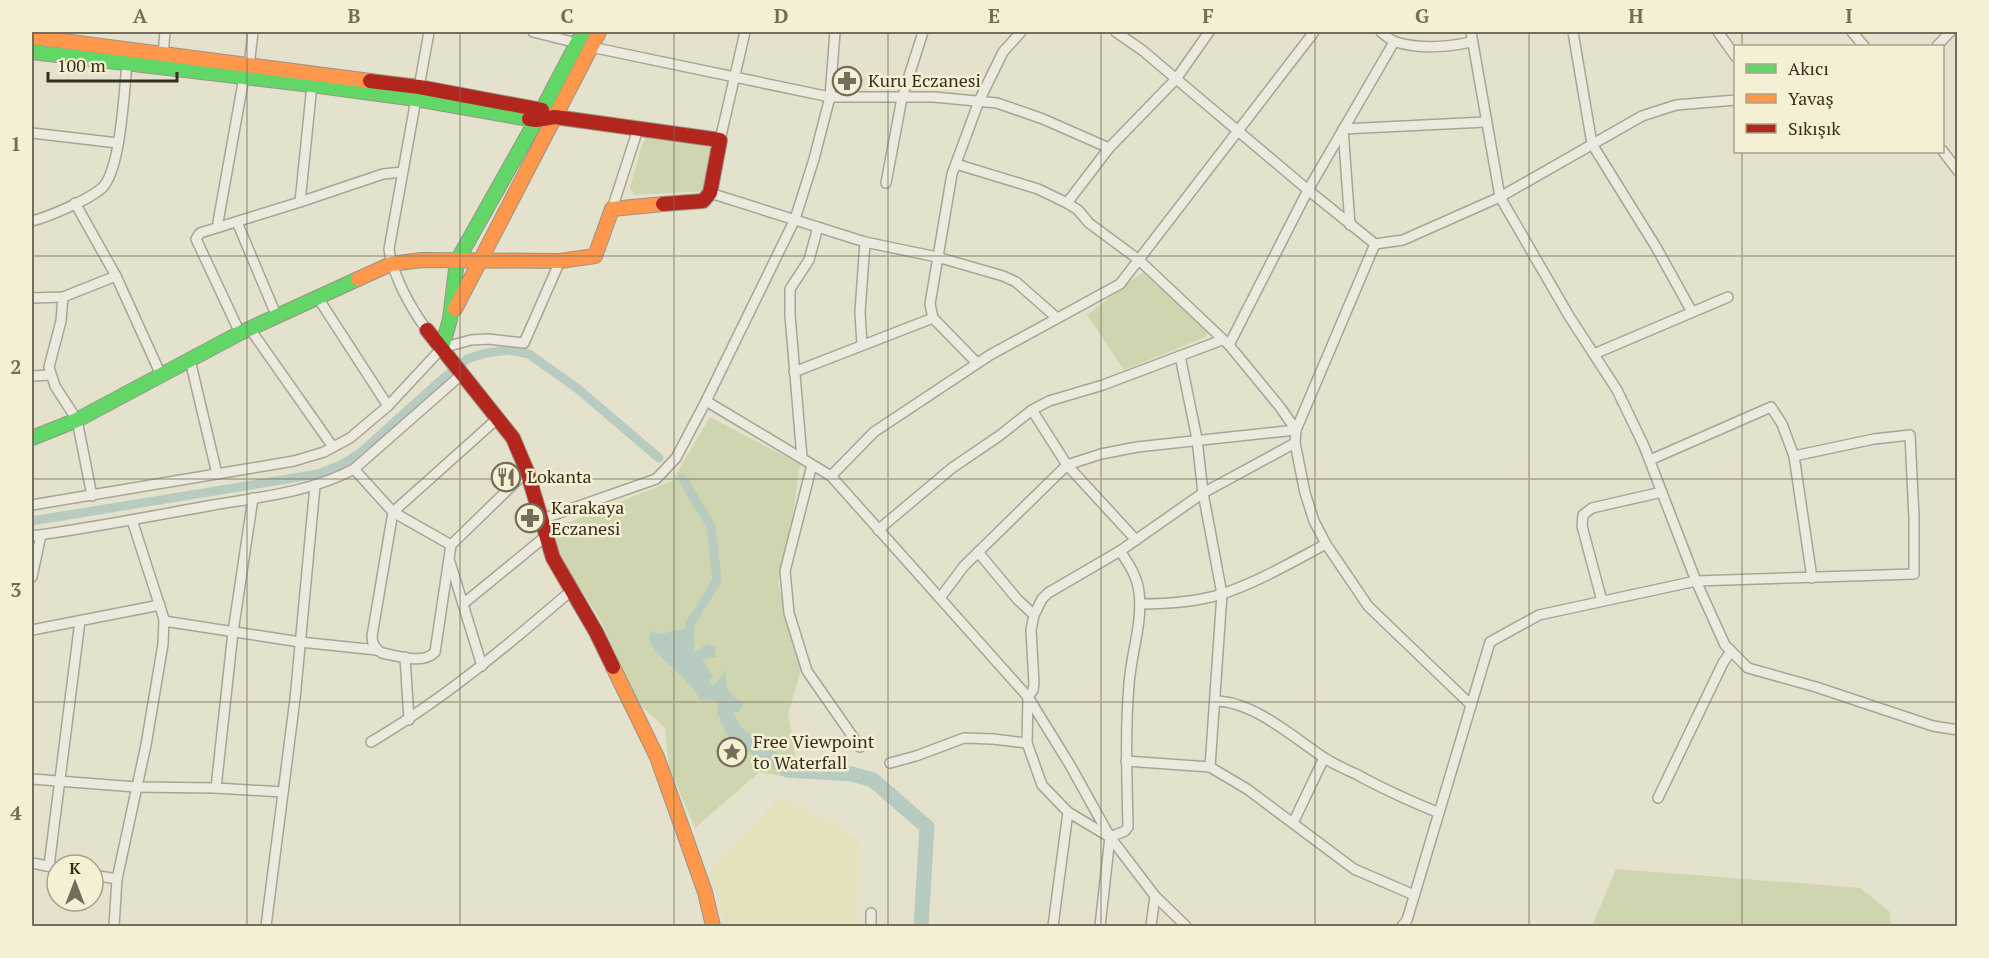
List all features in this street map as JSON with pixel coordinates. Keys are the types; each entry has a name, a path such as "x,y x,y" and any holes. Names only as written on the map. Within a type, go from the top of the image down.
{"street":[{"path":"163,55 165,32"},
{"path":"219,227 218,222 253,32"},
{"path":"429,32 389,249 391,264 418,318 513,438 527,471 554,558 596,633 657,757 705,892 713,927"},
{"path":"445,352 456,261 539,115 580,37 532,32"},
{"path":"450,319 478,261 599,32"},
{"path":"612,209 703,201 710,193 745,32"},
{"path":"542,519 656,479 676,458 795,219 830,97 835,32"},
{"path":"886,183 902,98 923,32"},
{"path":"977,363 933,318 930,304 952,174 980,101 1003,52 1021,32"},
{"path":"1116,32 1142,50 1375,244 1403,240 1500,197 1642,116 1676,105 1734,100"},
{"path":"1067,203 1109,148 1176,79 1209,32"},
{"path":"831,476 874,432 977,363 1120,284 1314,32"},
{"path":"1381,32 1394,42 1432,45 1455,45 1471,37 1500,197 1569,316 1617,390 1650,460 1696,581 1725,645 1748,668 1816,687 1933,726 1958,730"},
{"path":"1573,32 1592,144 1656,247 1692,312"},
{"path":"1718,32 1734,54"},
{"path":"1852,32 1863,45"},
{"path":"1938,45 1950,32"},
{"path":"32,37 163,55 312,85 418,93"},
{"path":"878,530 952,468 1032,410 1049,401 1113,382 1180,356 1226,342 1308,190 1394,42"},
{"path":"591,47 830,97 934,97 1002,104 1109,148"},
{"path":"32,52 127,64 247,71 418,93 539,115 720,140"},
{"path":"32,221 45,218 102,188 111,171 117,143 127,64"},
{"path":"300,202 312,85"},
{"path":"1343,129 1485,122"},
{"path":"32,438 77,420 245,331 391,264 422,260 560,261 595,256 639,129"},
{"path":"1343,129 1350,225"},
{"path":"32,133 117,143"},
{"path":"1944,153 1958,171"},
{"path":"956,164 1038,189 1078,210 1089,223 1139,260 1226,342 1280,406 1296,430"},
{"path":"333,447 245,331 195,239 200,233 383,174 402,172"},
{"path":"710,193 866,242 937,257 1003,276 1016,282 1057,318"},
{"path":"75,203 116,276 161,375"},
{"path":"237,222 277,317"},
{"path":"802,458 794,372 790,289 809,260 818,227"},
{"path":"862,345 860,312 866,242"},
{"path":"1375,244 1296,430 1295,442 1305,493 1314,521 1326,544 1368,606 1471,705"},
{"path":"32,505 294,461 324,452 350,438 445,352 471,340 488,339 524,343 560,261"},
{"path":"32,298 63,297 116,276"},
{"path":"63,297 61,321 49,367 50,375 77,420 92,496"},
{"path":"1594,354 1728,297"},
{"path":"318,298 388,406"},
{"path":"794,372 933,318"},
{"path":"1180,356 1197,439 1203,493 1222,594 1210,767"},
{"path":"190,360 217,474"},
{"path":"32,577 37,536 253,498 315,486 336,479 354,469 460,373"},
{"path":"32,376 50,375"},
{"path":"706,400 831,476 1028,697 1070,765 1110,837 1155,896 1186,927"},
{"path":"1650,460 1771,406 1782,424 1794,456 1812,578"},
{"path":"1032,410 1067,465 1136,540"},
{"path":"377,650 372,636 393,512 498,418"},
{"path":"940,598 964,566 1067,465 1101,454 1137,447 1296,430"},
{"path":"1402,927 1407,920 1490,642 1539,615 1696,581 1914,574 1910,435 1874,439 1794,456"},
{"path":"1110,837 1068,812 1042,785 1027,743 1028,697 1034,684 1030,630 1038,604 1048,593 1120,551 1203,493 1295,442"},
{"path":"812,465 786,571 789,613 807,671 860,747"},
{"path":"354,469 393,512 451,545"},
{"path":"164,621 233,633 377,650 382,653 426,659 435,652 451,545 527,471"},
{"path":"266,927 300,642 315,486"},
{"path":"1602,601 1581,526 1583,515 1592,508 1662,492"},
{"path":"216,788 233,633 253,498"},
{"path":"114,927 117,879 163,644 164,621 160,604 132,520"},
{"path":"463,604 546,536"},
{"path":"1140,604 1172,604 1222,594 1269,574 1326,544"},
{"path":"1110,837 1125,831 1128,827 1126,760 1129,684 1140,604 1137,579 1120,551"},
{"path":"978,552 1018,600 1034,615"},
{"path":"449,559 482,666"},
{"path":"371,742 409,720 482,666 572,591"},
{"path":"32,630 160,604"},
{"path":"54,853 60,781 80,621"},
{"path":"1658,798 1723,663 1731,651"},
{"path":"405,657 409,720"},
{"path":"1215,701 1244,706 1302,741 1324,758 1398,797 1439,813"},
{"path":"890,763 964,738 1027,743"},
{"path":"1293,823 1324,758"},
{"path":"1126,760 1210,767 1247,789 1354,869 1414,895"},
{"path":"32,779 136,788 216,788 283,792"},
{"path":"1053,927 1068,812"},
{"path":"1100,927 1110,837"},
{"path":"105,877 117,879"},
{"path":"1151,927 1155,896"},
{"path":"871,914 871,927"}],"green space":[{"path":"646,138 711,147 707,191 634,195 630,188"},
{"path":"1143,272 1207,332 1206,337 1124,370 1087,315"},
{"path":"710,417 800,464 792,523 778,583 801,670 788,714 799,779 759,772 695,828 669,768 665,728 638,703 600,619 555,549 557,527 672,481"},
{"path":"779,797 859,839 856,926 726,926 710,872"},
{"path":"1616,869 1860,888 1890,912 1891,926 1592,926"}],"shaded area":[{"path":"690,627 688,651 690,654 708,644 715,647 716,657 702,659 713,676 709,680 713,687 726,670 726,682 730,694 744,702 739,712 725,712 720,701 700,700 689,684 660,656 649,640 651,631 661,634"}],"waterway":[{"path":"32,521 318,474 341,465 360,453 467,359 486,353 509,350 529,354 578,389 659,458"},
{"path":"682,478 711,526 717,580 702,605"},
{"path":"689,664 690,623 698,612"},
{"path":"720,695 725,697 725,712 734,732 788,770 852,774 873,780 927,827 921,926"}],"traffic: fast":[{"path":"442,348 450,319 457,261 583,32"},
{"path":"32,52 416,99 529,119"},
{"path":"32,438 77,420 240,333 358,279"}],"traffic: slow":[{"path":"455,309 599,32"},
{"path":"32,37 370,81"},
{"path":"358,279 391,264 422,260 560,261 595,256 612,209 663,204"},
{"path":"613,667 657,757 705,892 713,926"}],"traffic: jam":[{"path":"370,81 419,87 542,110"},
{"path":"529,119 555,117 720,140 710,193 703,201 663,204"},
{"path":"427,330 513,438 527,471 553,558 596,632 613,667"}],"place":[{"name":"Kuru Eczanesi","path":"847,81"},
{"name":"Lokanta","path":"506,477"},
{"name":"Karakaya Eczanesi","path":"530,518"},
{"name":"Free Viewpoint to Waterfall","path":"732,752"}]}
